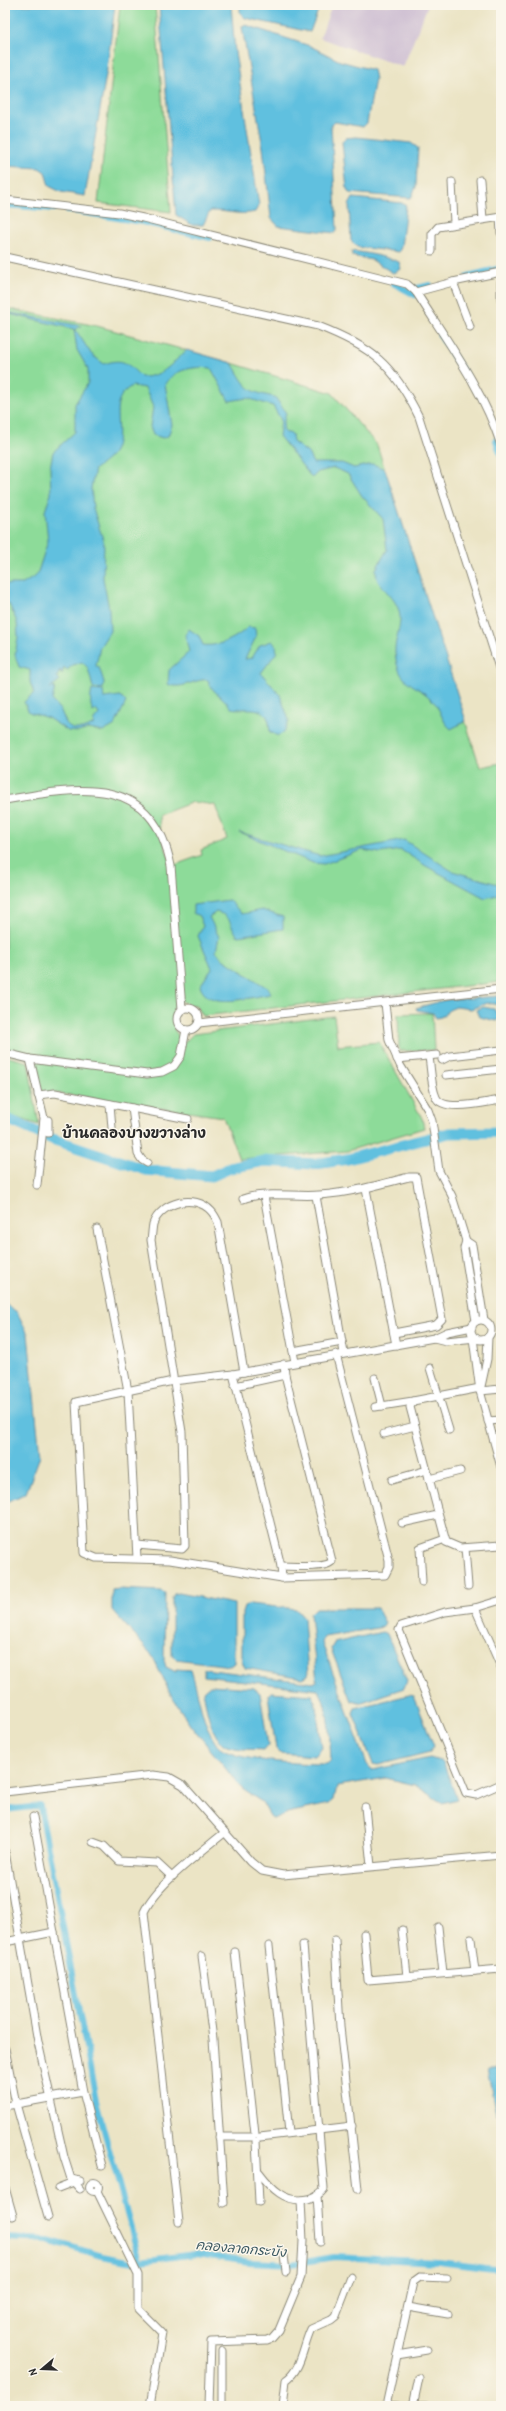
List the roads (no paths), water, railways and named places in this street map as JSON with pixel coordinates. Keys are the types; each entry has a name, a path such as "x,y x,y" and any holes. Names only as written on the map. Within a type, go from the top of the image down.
{"street":[{"path":"480,180 483,220"},
{"path":"452,182 454,223"},
{"path":"5,200 137,217 406,284 415,291 462,364 491,414 501,445"},
{"path":"432,251 434,229 454,223 501,217 501,233"},
{"path":"5,257 318,326 345,336 369,350 389,368 405,391 419,417 501,674"},
{"path":"415,291 501,272"},
{"path":"454,282 470,327"},
{"path":"501,282 501,299"},
{"path":"5,800 58,791 94,789 111,792 132,802 143,812 160,832 168,849 172,870 182,1009 178,1014 177,1021 180,1027 186,1030 195,1028 199,1022"},
{"path":"199,1022 385,1003 501,989"},
{"path":"385,1003 389,1040 397,1059 423,1099 432,1121 439,1171 452,1196 466,1242 464,1248 476,1321 472,1327 472,1332 475,1338 480,1389 501,1467"},
{"path":"182,1009 190,1008 196,1012 199,1022"},
{"path":"5,1053 30,1059 147,1074 162,1072 174,1066 181,1056 186,1030"},
{"path":"397,1059 450,1056 501,1050"},
{"path":"437,1057 435,1096 440,1103 449,1106 501,1100"},
{"path":"30,1059 41,1095 46,1130 41,1142 37,1185"},
{"path":"446,1075 501,1069"},
{"path":"41,1095 55,1093 188,1118"},
{"path":"110,1104 112,1128"},
{"path":"132,1108 138,1154 142,1160 147,1163"},
{"path":"243,1199 254,1195 316,1196 366,1189 413,1176 418,1180 442,1319 436,1325 394,1334"},
{"path":"366,1189 396,1345"},
{"path":"264,1196 295,1362"},
{"path":"316,1196 342,1342 340,1354 389,1560 389,1568 387,1572 380,1576 282,1578 170,1560 91,1557 84,1553 76,1402 174,1381 233,1374 295,1362 340,1354 396,1345 434,1338 447,1332 472,1327"},
{"path":"137,1545 182,1549 185,1546 182,1432 151,1240 153,1224 160,1213 171,1205 183,1201 197,1203 211,1210 218,1222 244,1372"},
{"path":"97,1229 128,1391 137,1558"},
{"path":"466,1242 472,1246 484,1320 490,1325 487,1359 480,1389"},
{"path":"476,1321 484,1320"},
{"path":"434,1338 446,1342 488,1337"},
{"path":"293,1351 342,1342"},
{"path":"281,1566 319,1566 328,1565 332,1562 285,1375 284,1364"},
{"path":"430,1368 437,1396 449,1430"},
{"path":"233,1374 281,1566 282,1578"},
{"path":"235,1386 285,1375"},
{"path":"374,1378 379,1406 480,1389 501,1389"},
{"path":"413,1401 410,1407 445,1539 451,1546 465,1548 501,1545"},
{"path":"488,1421 501,1420"},
{"path":"384,1434 415,1426"},
{"path":"392,1480 427,1470"},
{"path":"429,1479 460,1471"},
{"path":"402,1523 438,1515"},
{"path":"422,1582 420,1548 445,1539"},
{"path":"465,1548 468,1586"},
{"path":"501,1600 475,1608 445,1612 401,1626 399,1632 466,1793 476,1795 501,1784"},
{"path":"475,1608 501,1667"},
{"path":"5,1792 161,1775 176,1780 184,1785 224,1833 254,1865 271,1874 283,1875 501,1855"},
{"path":"365,1807 371,1866"},
{"path":"33,1817 83,2092 102,2166"},
{"path":"179,2222 144,1912 147,1905 172,1877 224,1833"},
{"path":"93,1842 104,1846 118,1861 157,1863 172,1877"},
{"path":"5,1852 38,2042 64,2157 123,2245 138,2275 138,2309 141,2314 160,2329 162,2337 150,2406"},
{"path":"438,1927 443,1973"},
{"path":"402,1930 407,1976"},
{"path":"5,1942 54,1932"},
{"path":"364,1934 368,1980 501,1969"},
{"path":"471,1939 475,1971"},
{"path":"335,1940 340,2026 358,2189"},
{"path":"259,2172 283,2196 301,2200 317,2195 323,2191 324,2182 318,2129 303,1945"},
{"path":"269,1946 289,2132"},
{"path":"235,1952 256,2137 259,2172 259,2202"},
{"path":"202,1956 213,2039 224,2203"},
{"path":"5,2049 16,2104 48,2217"},
{"path":"5,2106 83,2092"},
{"path":"219,2137 256,2137 289,2132 352,2126"},
{"path":"58,2188 83,2185"},
{"path":"5,2188 13,2216"},
{"path":"317,2195 320,2242"},
{"path":"209,2406 211,2342 272,2338 278,2330 301,2277 303,2241 301,2200"},
{"path":"284,2256 286,2271"},
{"path":"398,2406 386,2405 415,2279 420,2276 447,2278"},
{"path":"283,2406 286,2380 291,2376 304,2352 311,2329 331,2320 336,2316 351,2277"},
{"path":"408,2307 448,2314"},
{"path":"397,2355 427,2350"},
{"path":"222,2351 222,2406"},
{"path":"419,2378 412,2406 426,2406"}],"water":[{"path":"5,5 115,5 107,69 85,196 61,192 49,186 45,172 39,168 5,166"},
{"path":"159,5 231,5 235,52 259,205 255,212 238,213 210,211 203,225 192,225 176,215"},
{"path":"240,5 320,5 310,32 245,18 240,13"},
{"path":"246,25 310,46 340,61 373,70 375,79 367,123 363,127 335,122 331,126 337,229 335,233 278,226 271,218 263,148 242,27"},
{"path":"356,137 411,143 418,148 416,187 411,198 349,193 347,189 342,142 345,138"},
{"path":"353,198 402,203 406,206 401,247 399,252 357,247 351,241 349,205"},
{"path":"352,251 376,255 399,262 401,269 393,273 372,260 352,256"},
{"path":"5,312 82,326 75,329 92,355 104,364 116,361 125,363 133,368 141,377 155,375 161,372 187,350 232,363 248,387 258,393 275,397 286,413 283,424 284,432 292,434 293,442 308,453 313,463 342,463 354,468 373,464 385,469 466,721 451,729 445,722 436,704 409,683 400,672 395,653 400,622 399,611 395,602 378,581 376,575 376,569 387,550 383,519 362,496 348,474 334,468 318,472 312,478 279,436 281,420 273,406 247,398 229,401 211,368 205,367 192,368 179,372 165,384 172,425 168,436 163,438 153,435 150,427 153,407 145,388 132,386 124,392 118,406 118,432 114,452 104,463 95,469 91,488 93,508 104,543 103,578 109,609 110,631 100,647 96,666 99,667 104,682 103,689 93,688 88,668 82,662 73,665 67,670 64,667 62,674 60,670 57,677 60,680 50,688 55,687 52,701 61,711 66,723 72,729 82,729 93,725 94,720 99,714 96,710 93,712 92,709 92,690 103,691 104,698 120,696 126,702 115,725 103,732 89,729 78,732 68,731 48,718 29,712 24,702 34,693 30,682 30,670 19,667 15,655 18,637 17,622 9,604 5,600 5,584 23,584 37,575 48,541 45,511 51,494 50,468 53,452 75,432 75,404 88,383 88,369 77,350 74,329"},
{"path":"248,627 255,628 256,637 245,659 252,658 260,645 272,641 276,646 277,652 261,673 280,695 289,720 284,732 278,736 270,732 268,719 262,711 231,708 225,700 215,692 208,680 178,686 168,684 169,670 189,652 185,635 189,629 199,636 203,645 215,645 239,635"},
{"path":"239,832 320,856 404,840 452,871 501,885 501,894 485,898 426,866 401,850 380,853 362,850 324,864 313,863"},
{"path":"229,900 242,914 262,910 283,917 283,929 238,936 230,921 225,916 216,912 209,917 219,937 216,951 221,958 269,989 271,994 242,999 221,1000 211,998 204,994 200,986 212,968 198,936 203,926 199,916 193,913 193,905"},
{"path":"501,996 501,1005 487,1003 471,1009 456,1007 449,1010 441,1017 436,1018 433,1013 417,1010 416,1008 445,1000"},
{"path":"483,1007 494,1009 500,1018 496,1021 479,1017 476,1010"},
{"path":"5,1304 17,1312 28,1334 40,1456 26,1493 5,1503"},
{"path":"112,1590 161,1591 165,1593 164,1660 166,1667 176,1672 176,1669 191,1670 204,1718 217,1745 224,1751 236,1755 269,1761 327,1764 331,1760 327,1713 322,1696 318,1690 204,1676 204,1669 313,1683 317,1681 310,1614 316,1608 377,1608 385,1623 383,1627 324,1637 322,1643 368,1767 372,1770 430,1758 443,1762 457,1799 442,1803 415,1785 386,1778 337,1786 334,1800 329,1804 287,1813 274,1819 270,1816 262,1802 242,1789 190,1724 172,1697 151,1654 112,1610"},
{"path":"179,1593 234,1604 234,1663 230,1666 176,1659 172,1656 172,1598 174,1594"},
{"path":"250,1604 296,1609 304,1618 308,1675 303,1678 245,1668 242,1661 242,1612 244,1606"},
{"path":"382,1632 387,1634 407,1681 404,1688 359,1703 351,1701 331,1649 334,1643"},
{"path":"210,1685 254,1688 260,1693 268,1745 264,1750 235,1748 227,1746 221,1742 213,1730 210,1722 203,1691"},
{"path":"271,1692 312,1695 315,1700 322,1748 315,1756 280,1753 276,1749 268,1695"},
{"path":"409,1695 414,1696 434,1746 430,1752 378,1765 373,1764 353,1713 355,1708"},
{"path":"487,2069 501,2069 501,2119 496,2114"}],"waterway":[{"path":"5,205 54,209"},
{"path":"68,210 142,222 210,238"},
{"path":"468,276 501,268"},
{"path":"393,283 415,295"},
{"path":"410,290 430,285"},
{"path":"440,335 466,376"},
{"path":"496,440 501,456"},
{"path":"5,1118 52,1139 146,1170 212,1176 230,1168 264,1161 315,1164 348,1159 449,1133 501,1132"},
{"path":"5,1810 40,1806 97,2105 140,2261"},
{"name":"คลองลาดกระบัง","path":"5,2238 48,2240 102,2256 132,2262 196,2254 249,2262 291,2264 334,2257 439,2262 501,2270"}],"district":[{"name":"บ้านคลองบางขวางล่าง","path":"134,1133"}]}
